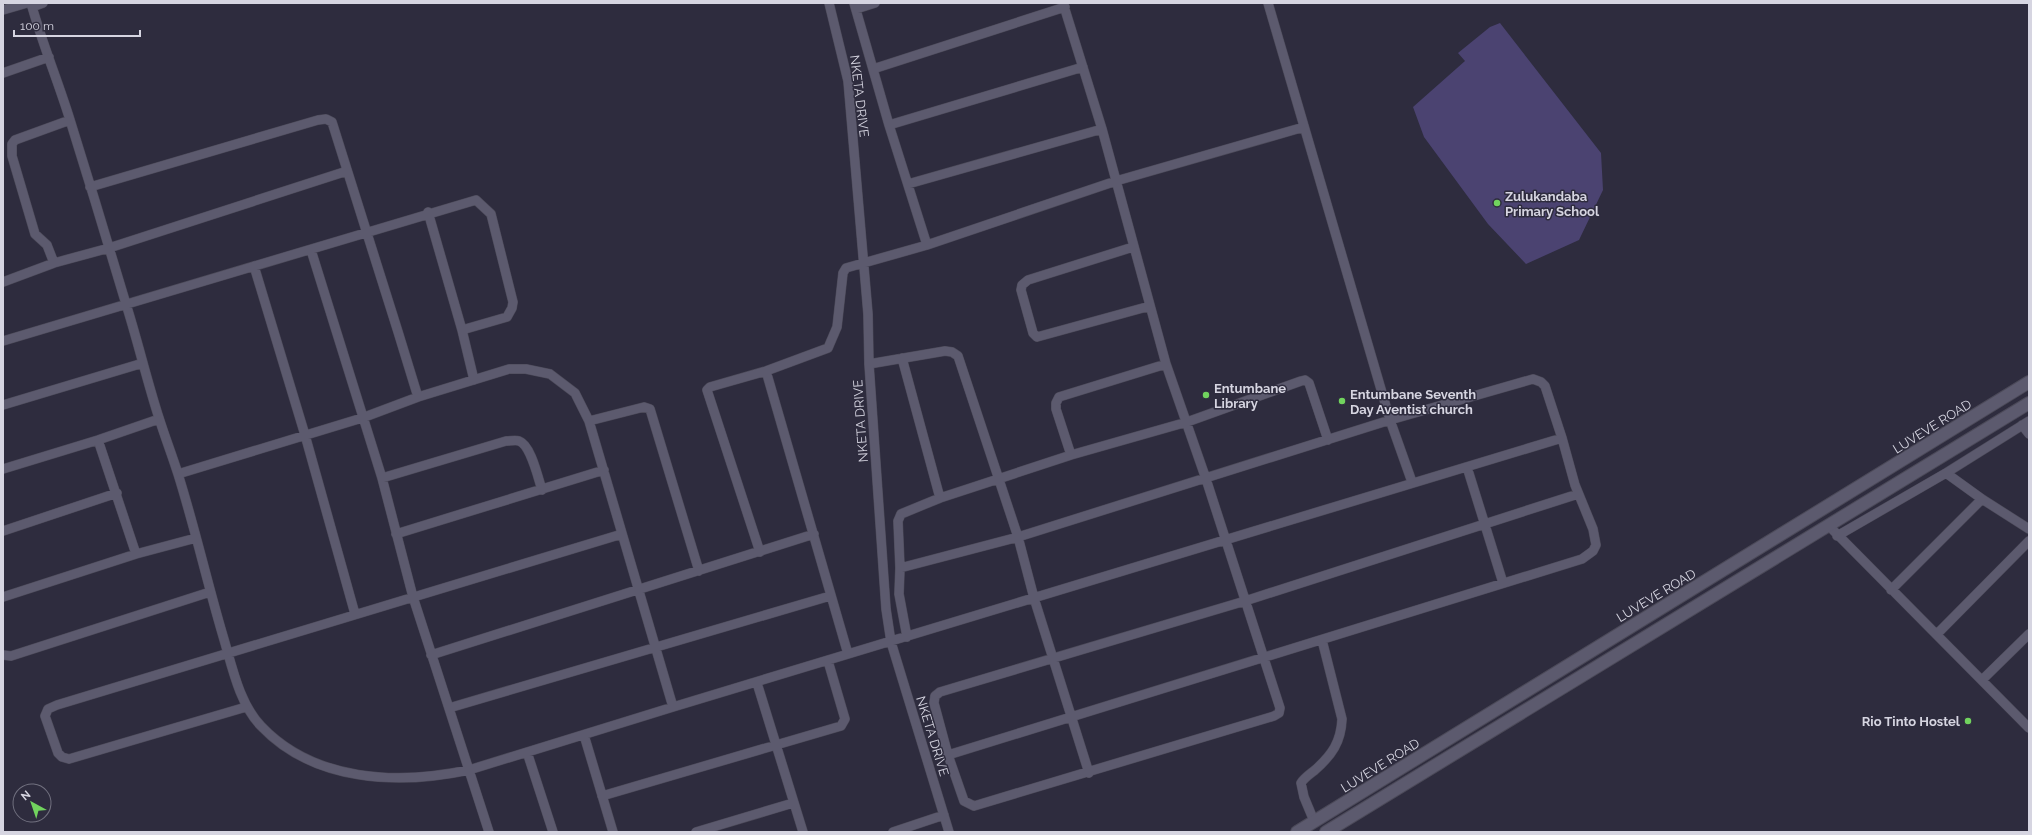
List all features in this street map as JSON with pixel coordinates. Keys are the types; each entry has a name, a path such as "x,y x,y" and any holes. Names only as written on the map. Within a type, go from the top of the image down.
{"street":[{"path":"3,10 30,4 43,3"},
{"name":"NKETA DRIVE","path":"829,3 848,81 864,263 869,364 886,609 891,642 949,832"},
{"path":"875,3 855,6 889,125 927,245"},
{"path":"1268,3 1390,420 1412,482"},
{"path":"30,4 70,120 159,419 178,474 210,592 246,707 259,724 275,739 307,757 341,772 364,776 401,778 445,775 469,770 1412,482 1562,438"},
{"path":"873,69 1064,5 1102,129 1166,364 1187,422 1245,601 1279,702 1279,713 1274,716 1089,773 974,806 964,801 948,755 934,703 935,696 940,692 1245,601 1486,525 1578,494"},
{"path":"3,73 49,57"},
{"path":"889,125 1083,67"},
{"path":"90,187 322,119 332,122 368,231 418,397"},
{"path":"54,263 46,245 35,234 12,156 12,144 15,140 70,120"},
{"path":"760,552 706,392 710,387 766,371 828,348 837,328 844,270 927,245 1116,182 1304,127"},
{"path":"908,184 1102,129"},
{"path":"3,282 54,263 108,248 347,171"},
{"path":"3,341 311,250 428,212 476,200 491,214 513,302 512,308 507,317 462,330"},
{"path":"428,212 462,330 474,380"},
{"path":"1133,247 1028,280 1022,285 1021,290 1033,333 1037,337 1150,306"},
{"path":"311,250 362,418 382,478 413,597 489,832"},
{"path":"254,266 305,435 355,614"},
{"path":"869,364 945,351 958,356 1000,479 1052,658 1089,773"},
{"path":"902,358 940,498"},
{"path":"3,405 142,363"},
{"path":"1071,455 1056,409 1056,402 1059,397 1166,364"},
{"path":"178,474 362,418 418,397 509,369 526,368 550,374 575,393 589,422 657,646 673,707"},
{"path":"766,371 848,654"},
{"path":"900,568 1018,537 1390,420 1532,379 1541,382 1545,386 1578,494 1593,528 1596,545 1593,551 1582,559 1264,658 1070,716 948,755"},
{"path":"907,637 898,594 900,568 899,518 904,513 940,498 1071,455 1187,422 1305,380 1309,383 1328,440"},
{"name":"LUVEVE ROAD","path":"1297,832 2029,382"},
{"path":"1326,832 2029,403"},
{"path":"589,422 644,407 650,409 700,571"},
{"path":"3,469 98,440 159,419"},
{"path":"1837,536 1946,473 2025,423 2029,434"},
{"path":"98,440 136,554"},
{"path":"382,478 506,441 520,441 527,446 542,490"},
{"path":"1467,466 1503,584"},
{"path":"396,534 604,470"},
{"path":"1946,473 1982,500 2029,530"},
{"path":"3,532 117,494"},
{"path":"1891,590 1982,500"},
{"path":"1828,525 1837,536 1938,634 2029,727"},
{"path":"246,707 69,759 62,757 58,753 45,716 48,709 56,705 622,534"},
{"path":"431,655 814,534"},
{"path":"3,597 136,554 196,538"},
{"path":"1938,634 2029,541"},
{"path":"3,654 11,656 210,592"},
{"path":"449,708 830,596"},
{"path":"1982,680 2029,634"},
{"path":"1314,822 1304,797 1301,783 1328,758 1334,750 1341,731 1342,719 1322,640"},
{"path":"602,796 842,725 844,719 828,661"},
{"path":"756,683 803,832"},
{"path":"584,735 613,832"},
{"path":"527,752 552,832"},
{"path":"696,832 793,803"},
{"path":"893,832 944,815"}],"shaded area":[{"path":"1500,23 1601,153 1603,190 1579,240 1526,264 1488,224 1424,137 1413,107 1465,61 1458,53 1490,27"}],"place":[{"name":"Zulukandaba Primary School","path":"1497,203"},
{"name":"Entumbane Library","path":"1206,395"},
{"name":"Entumbane Seventh Day Aventist church","path":"1342,401"},
{"name":"Rio Tinto Hostel","path":"1968,721"}]}
